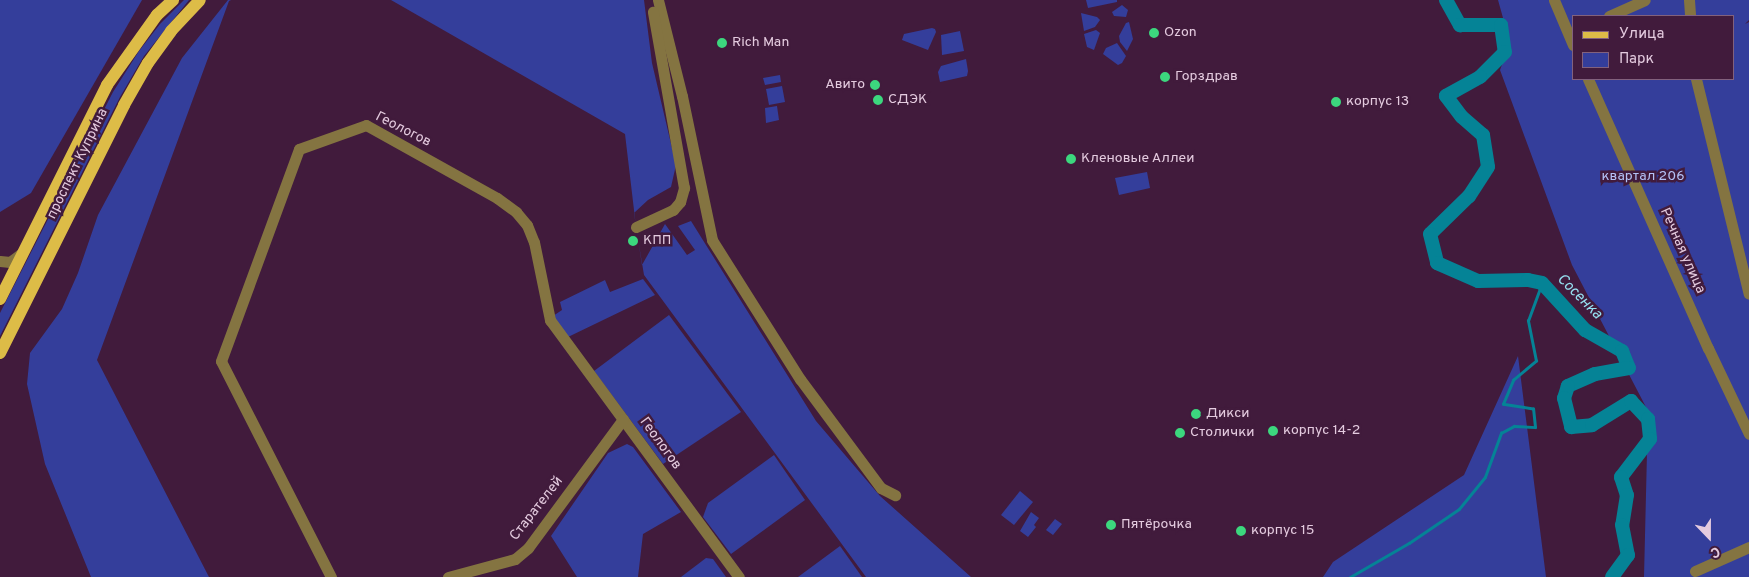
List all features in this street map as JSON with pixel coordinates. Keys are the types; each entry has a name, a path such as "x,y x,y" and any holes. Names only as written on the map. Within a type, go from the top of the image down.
{"main road":[{"name":"проспект Куприна","path":"0,299 107,85 145,30 173,0"},
{"name":"проспект Куприна","path":"0,353 124,104 171,31 200,0"}],"street":[{"path":"636,227 673,210 680,202 684,188 651,0"},
{"path":"658,0 682,96 712,240 800,379 881,488 895,495"},
{"path":"1554,0 1570,31"},
{"path":"1611,15 1645,0"},
{"path":"1689,0 1690,15"},
{"name":"Речная улица","path":"1588,80 1708,348 1749,434"},
{"path":"1696,80 1749,294"},
{"name":"Геологов","path":"331,577 221,361 299,148 366,125 497,198 516,212 527,225 534,242 550,320 739,577"},
{"path":"0,261 10,262 22,253"},
{"name":"Старателей","path":"448,577 515,560 528,548 623,419"},
{"path":"1695,571 1749,547"}],"green space":[{"path":"0,0 142,0 31,193 0,212"},
{"path":"184,0 189,0 144,56 120,97 0,336 0,313 113,92 139,51 160,24"},
{"path":"228,0 231,0 229,1 97,360 209,577 91,577 45,464 27,384 30,353 62,309 78,273 98,215 182,58"},
{"path":"391,0 644,0 652,63 676,165 671,187 648,200 634,213 625,134"},
{"path":"1086,0 1117,0 1117,2 1088,8"},
{"name":"квартал 206","path":"1498,0 1749,0 1749,20 1745,24 1749,22 1749,577 1644,577 1648,411 1572,265 1500,70 1510,43"},
{"path":"1122,5 1128,10 1126,17 1114,16 1112,12"},
{"path":"1081,13 1097,17 1100,20 1095,27 1084,31"},
{"path":"1129,22 1133,39 1127,51 1120,42 1119,36 1126,23"},
{"path":"932,28 936,32 928,50 902,40 904,34"},
{"path":"1096,30 1100,33 1094,50 1087,47 1084,34"},
{"path":"960,31 964,51 942,55 941,35"},
{"path":"1117,43 1126,56 1122,63 1118,65 1103,54 1106,48"},
{"path":"966,59 967,76 940,82 938,72 941,66"},
{"path":"780,75 781,82 765,85 763,78"},
{"path":"782,86 785,102 769,105 766,89"},
{"path":"777,106 779,120 766,123 765,108"},
{"path":"1147,172 1150,188 1119,195 1115,178"},
{"path":"691,221 816,421 880,496 971,577 866,577 644,275 642,265 665,224 687,255 695,250 678,226"},
{"path":"643,279 655,295 568,337 553,316 562,310 560,302 605,280 610,292"},
{"path":"669,315 741,412 663,464 594,371"},
{"path":"1518,356 1546,577 1323,577 1333,562 1464,475"},
{"path":"627,444 633,447 681,512 643,534 638,577 577,577 551,536 608,453"},
{"path":"774,455 805,500 731,554 703,517 708,503"},
{"path":"1020,491 1033,502 1014,525 1001,515"},
{"path":"1031,512 1039,518 1034,525 1036,527 1028,537 1020,531"},
{"path":"1055,519 1062,524 1053,535 1046,530"},
{"path":"840,546 862,577 798,577"},
{"path":"706,558 713,559 726,577 681,577"}],"waterway":[{"name":"Сосенка","path":"1446,0 1460,25 1501,25 1505,52 1480,77 1446,96 1462,117 1483,135 1488,167 1469,196 1430,234 1437,263 1478,281 1528,280 1542,283 1585,330 1622,351 1629,368 1595,374 1568,386 1564,398 1571,427 1592,425 1631,401 1648,419 1650,439 1621,477 1627,495 1622,525 1628,555 1612,577"},
{"path":"1350,577 1409,543 1459,509 1485,477 1501,433 1514,426 1535,427 1533,409 1503,404 1513,380 1536,361 1528,321 1542,283"}],"place":[{"name":"Ozon","path":"1154,33"},
{"name":"Rich Man","path":"722,43"},
{"name":"Горздрав","path":"1165,77"},
{"name":"Авито","path":"875,85"},
{"name":"СДЭК","path":"878,100"},
{"name":"корпус 13","path":"1336,102"},
{"name":"Кленовые Аллеи","path":"1071,159"},
{"name":"КПП","path":"633,241"},
{"name":"Дикси","path":"1196,414"},
{"name":"корпус 14-2","path":"1273,431"},
{"name":"Столички","path":"1180,433"},
{"name":"Пятёрочка","path":"1111,525"},
{"name":"корпус 15","path":"1241,531"}]}
